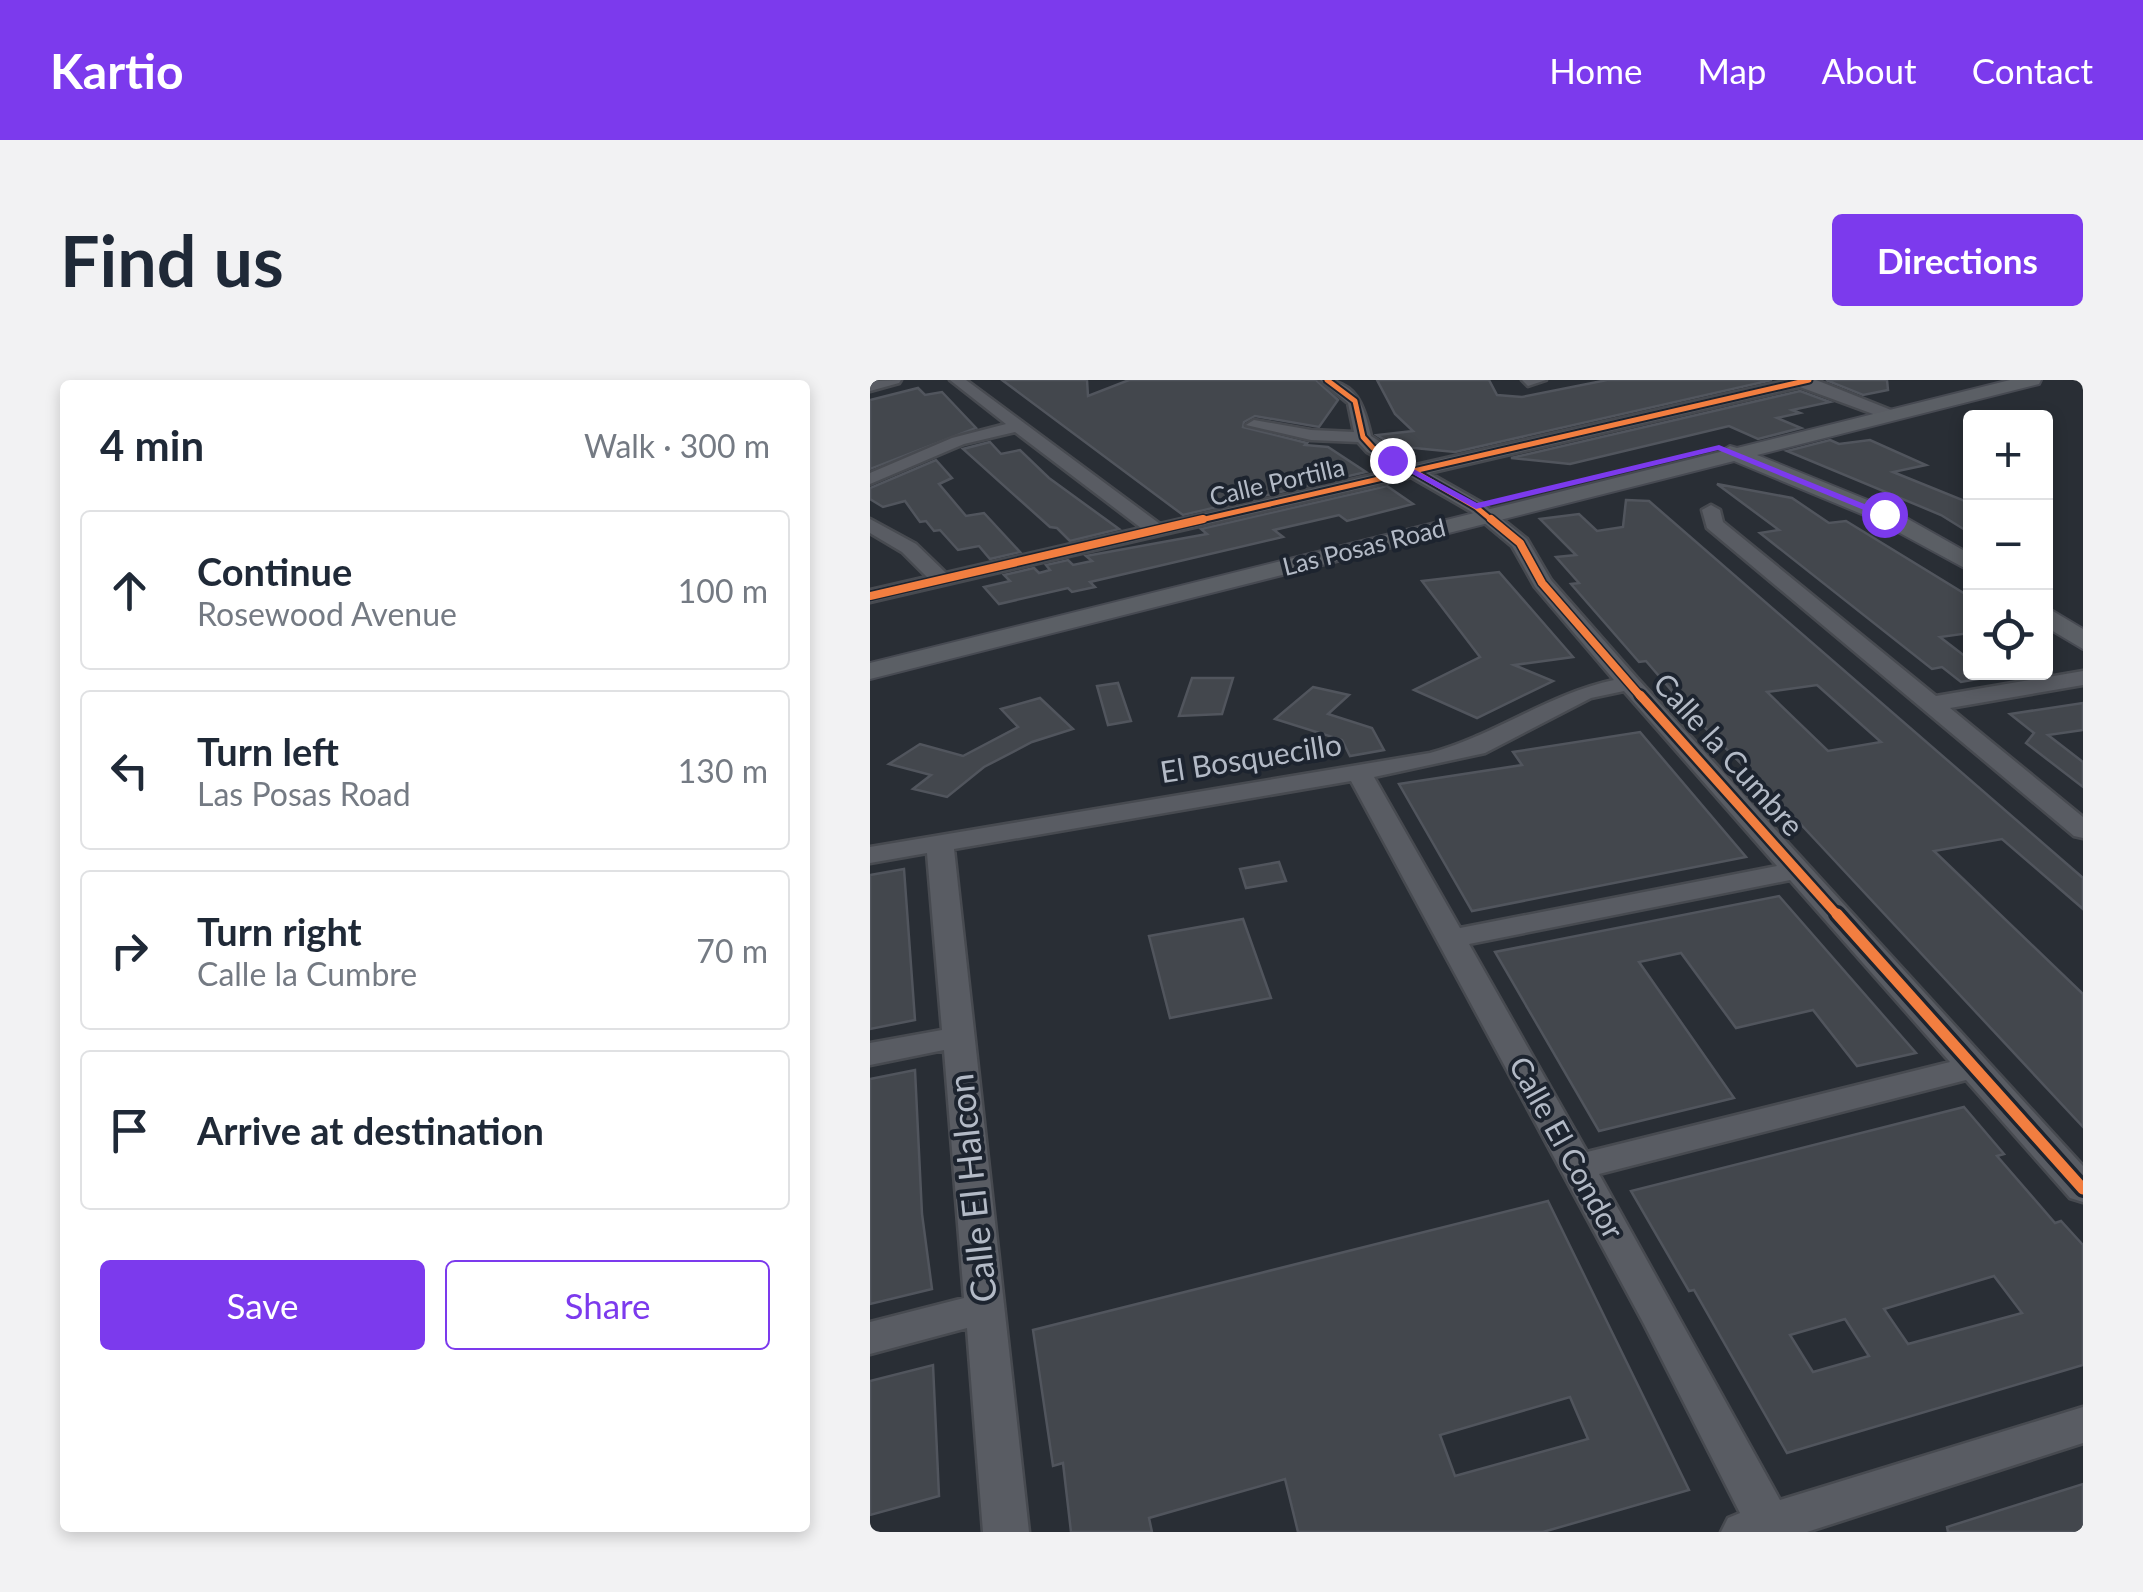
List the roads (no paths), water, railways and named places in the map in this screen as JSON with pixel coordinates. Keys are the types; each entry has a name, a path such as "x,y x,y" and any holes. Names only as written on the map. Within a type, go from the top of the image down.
{"main road":[{"name":"Las Posas Road","path":"1884,412 1996,380"},
{"name":"Las Posas Road","path":"870,658 1884,412 2032,380"},
{"path":"1728,451 1884,514 1934,539 1963,559"},
{"name":"Las Posas Road","path":"870,672 1482,511"},
{"path":"2053,621 2083,641"}],"street":[{"path":"870,386 894,380"},
{"path":"957,380 1156,530"},
{"path":"1254,425 1311,435 1363,437 1355,402 1327,380"},
{"path":"1802,381 1884,412"},
{"name":"Calle Portilla","path":"870,596 1802,381"},
{"path":"870,479 958,442 1019,426"},
{"name":"Calle la Cumbre","path":"1363,437 1373,448 1482,511 1520,543 1531,568 1630,683 2083,1190"},
{"path":"1711,510 1714,524 2083,830"},
{"path":"870,525 909,548 941,579"},
{"path":"1930,704 2083,678"},
{"name":"El Bosquecillo","path":"870,855 1360,774 1476,748 1584,693 1630,683"},
{"name":"Calle El Condor","path":"1360,774 1576,1167 1756,1528"},
{"name":"Calle El Halcon","path":"940,843 1006,1532"},
{"path":"1450,939 1798,870"},
{"path":"870,1054 957,1037"},
{"path":"1576,1167 1973,1067"},
{"path":"870,1338 986,1308"},
{"path":"1756,1528 2083,1425"}]}
